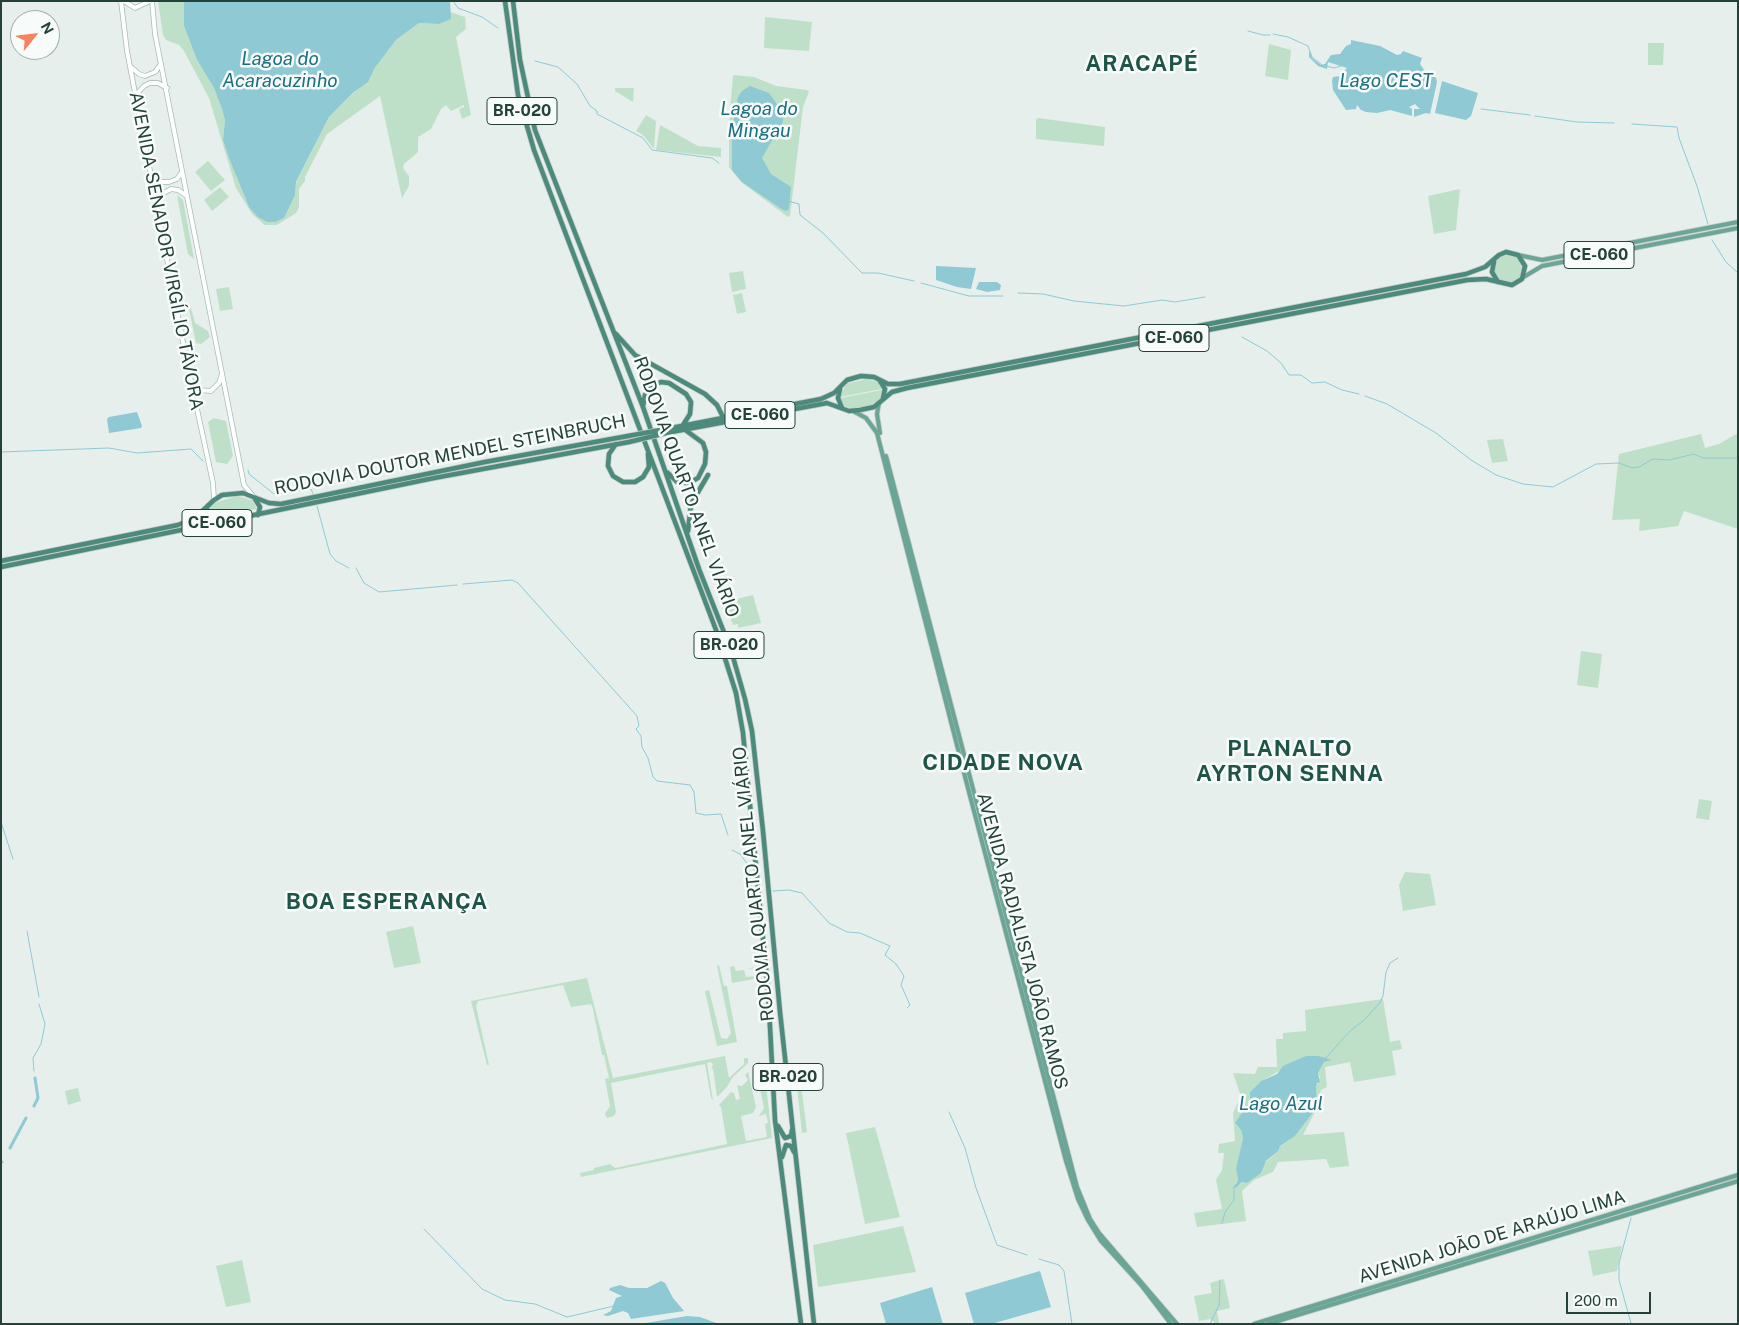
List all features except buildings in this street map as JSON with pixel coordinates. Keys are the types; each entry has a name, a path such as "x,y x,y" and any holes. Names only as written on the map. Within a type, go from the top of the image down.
{"highway":[{"name":"RODOVIA QUARTO ANEL VIÁRIO","path":"505,1 518,95 534,150 716,630 730,671 744,733 770,1018 775,1120 801,1324"},
{"name":"RODOVIA QUARTO ANEL VIÁRIO","path":"513,1 524,84 535,130 643,407 742,685 752,731 814,1324"},
{"path":"508,31 512,29 516,31"},
{"name":"CE-060","path":"879,380 888,384 900,384 1466,274 1485,267 1504,253 1518,255"},
{"path":"1518,255 1525,266 1522,279"},
{"path":"1494,260 1492,272 1500,283"},
{"name":"CE-060","path":"853,411 868,409 892,392 907,388 1467,280 1486,279 1512,285 1522,279"},
{"path":"612,328 635,355 705,394 717,405 723,417"},
{"name":"RODOVIA DOUTOR MENDEL STEINBRUCH","path":"1,567 434,478 629,442 723,417 821,399 840,388 847,380 861,376 879,380"},
{"path":"879,380 885,389 881,401"},
{"path":"643,407 645,395 651,386 661,382 669,383 686,394 691,402 690,414 683,427 703,443 706,452 705,464 698,478 687,484 674,480 664,467"},
{"path":"840,388 838,398 842,408"},
{"name":"RODOVIA DOUTOR MENDEL STEINBRUCH","path":"683,427 826,403 853,411"},
{"name":"RODOVIA DOUTOR MENDEL STEINBRUCH","path":"214,500 222,495 238,493 253,496 269,503 281,504 485,462 666,431"},
{"path":"616,444 608,457 609,469 615,478 626,483 638,481 647,472 649,464 648,448"},
{"path":"689,540 689,508 694,495 708,475"},
{"path":"253,496 260,507 258,515"},
{"name":"CE-060","path":"1,561 178,525 195,518 214,500"},
{"path":"207,508 205,518 212,524"},
{"path":"716,630 725,634"},
{"path":"760,910 770,907"},
{"path":"775,1120 782,1134 789,1139 793,1120"},
{"path":"781,1168 782,1153 786,1145 792,1146 798,1163"}],"main road":[{"path":"122,1 135,8 151,1"},
{"name":"AVENIDA SENADOR VIRGÍLIO TÁVORA","path":"122,1 126,51 131,68 191,384 213,483 214,500"},
{"name":"AVENIDA SENADOR VIRGÍLIO TÁVORA","path":"151,1 244,485 253,496"},
{"path":"131,68 139,74 146,76 155,72 162,64"},
{"path":"136,95 144,86 150,83 158,83 167,88"},
{"path":"151,176 160,182 169,182 177,179 183,171"},
{"path":"157,203 162,194 171,189 178,190 188,196"},
{"name":"CE-060","path":"1518,255 1542,260 1738,222"},
{"name":"CE-060","path":"1522,279 1542,266 1738,228"},
{"path":"191,384 199,390 211,391 219,383 222,374"},
{"name":"AVENIDA RADIALISTA JOÃO RAMOS","path":"881,401 877,422 1069,1160 1085,1208 1094,1226 1109,1248"},
{"name":"AVENIDA RADIALISTA JOÃO RAMOS","path":"853,411 866,418 878,433 1066,1161 1082,1209 1092,1228 1109,1248"},
{"name":"AVENIDA JOÃO DE ARAÚJO LIMA","path":"1535,1241 1738,1175"},
{"name":"AVENIDA JOÃO DE ARAÚJO LIMA","path":"1254,1324 1738,1181"},
{"name":"AVENIDA JOÃO DE ARAÚJO LIMA","path":"1268,1324 1527,1243"},
{"path":"1109,1248 1142,1286 1171,1324"},
{"path":"1109,1248 1177,1324"}],"green space":[{"path":"158,1 184,1 184,26 197,60 214,88 222,109 225,120 223,140 249,207 295,195 296,183 329,117 359,88 396,40 419,23 439,24 450,19 450,12 465,17 466,29 456,37 471,115 462,119 459,109 464,107 464,105 451,111 446,105 441,109 431,129 418,137 418,152 404,164 403,168 409,176 409,186 402,198 380,96 327,134 305,177 305,181 299,189 299,207 296,213 277,225 265,225 252,214 236,188 209,98 184,51 179,45 166,40 163,35"},
{"path":"765,17 812,22 809,51 764,48"},
{"path":"1648,43 1664,43 1663,65 1648,65"},
{"path":"1269,44 1291,50 1288,80 1265,76"},
{"path":"733,75 754,77 776,86 807,90 809,92 803,107 790,216 788,217 741,182 729,167 729,124"},
{"path":"615,88 634,88 633,102 615,91"},
{"path":"646,115 656,121 654,149 643,135 636,131"},
{"path":"1038,118 1105,127 1104,146 1036,139 1036,120"},
{"path":"660,125 698,146 721,148 721,157 656,150"},
{"path":"208,161 225,180 211,191 195,172"},
{"path":"220,187 229,197 212,211 204,200"},
{"path":"1460,189 1456,230 1434,234 1428,196"},
{"path":"177,195 183,200 194,259 188,254"},
{"path":"1508,255 1518,259 1522,269 1518,279 1508,283 1498,279 1494,269 1498,259"},
{"path":"743,271 746,289 732,292 729,273"},
{"path":"229,287 233,309 220,311 216,289"},
{"path":"742,293 746,312 737,314 733,295"},
{"path":"188,304 190,304 195,323 208,331 210,337 201,344 196,343"},
{"path":"866,379 878,382 882,389 840,397 846,384"},
{"path":"882,390 880,399 873,405 853,409 844,406 840,398"},
{"path":"214,418 226,421 233,456 227,464 216,462 208,422"},
{"path":"1738,433 1738,529 1684,511 1678,526 1639,531 1640,519 1612,520 1619,454 1701,434 1705,448 1719,444"},
{"path":"1503,439 1508,461 1492,463 1487,440"},
{"path":"237,496 252,500 257,509 207,519 210,508 214,503"},
{"path":"753,595 761,623 738,628 738,624 733,625 724,602"},
{"path":"1581,651 1602,654 1598,688 1577,685"},
{"path":"1699,799 1712,801 1709,820 1696,818"},
{"path":"1405,872 1430,874 1436,905 1403,911 1399,885"},
{"path":"413,926 421,963 394,968 386,932"},
{"path":"719,965 724,986 727,986 737,1042 717,1046 705,991 709,990 721,1038 727,1039 731,1033 717,966"},
{"path":"734,966 736,971 744,970 746,977 754,976 755,979 732,983 730,967"},
{"path":"759,966 760,978 756,979 758,978 757,968 746,969"},
{"path":"587,978 613,1078 725,1056 729,1078 744,1064 744,1058 748,1058 748,1063 732,1078 727,1087 717,1097 713,1069 711,1068 713,1065 711,1062 707,1063 713,1100 711,1098 705,1064 611,1083 616,1112 614,1116 607,1118 605,1114 610,1106 605,1079 609,1078 604,1055 602,1055 593,1009 591,1004 571,1007 563,985 478,1001 476,1006 489,1065 487,1065 471,1001"},
{"path":"1383,999 1390,1042 1400,1040 1402,1049 1392,1051 1396,1075 1354,1082 1350,1062 1325,1067 1327,1087 1321,1090 1315,1112 1303,1135 1344,1132 1349,1166 1330,1168 1326,1159 1278,1162 1273,1172 1254,1180 1242,1191 1246,1221 1197,1227 1194,1213 1222,1209 1216,1180 1222,1170 1224,1153 1218,1153 1219,1144 1235,1141 1233,1113 1241,1096 1233,1073 1255,1074 1258,1067 1277,1067 1276,1039 1283,1039 1283,1033 1306,1031 1305,1010","holes":["1306,1056 1330,1060 1324,1062 1318,1073 1320,1077 1316,1088 1312,1114 1295,1136 1280,1146 1273,1156 1237,1187 1235,1183 1238,1180 1236,1168 1243,1138 1241,1130 1236,1125 1250,1101 1250,1092 1261,1081"]},
{"path":"759,1061 764,1067 772,1138 581,1177 580,1173 610,1164 615,1168 727,1144 721,1107 719,1105 731,1092 734,1093 736,1100 740,1099 737,1085 742,1086 748,1080 745,1075 748,1072 756,1107 753,1113 741,1116 746,1141 767,1137 765,1124 768,1123 766,1114 759,1116 764,1108 755,1065"},
{"path":"801,1085 807,1132 802,1133 797,1086"},
{"path":"78,1088 81,1101 68,1105 65,1091"},
{"path":"875,1127 900,1217 865,1224 846,1133"},
{"path":"903,1226 916,1272 818,1287 813,1245"},
{"path":"1622,1246 1617,1271 1593,1276 1588,1251"},
{"path":"242,1260 251,1302 226,1307 216,1266"},
{"path":"1224,1279 1230,1308 1217,1311 1219,1323 1216,1324 1210,1319 1199,1321 1194,1296 1212,1293 1210,1283"}],"water":[{"name":"Lagoa do Acaracuzinho","path":"184,1 450,1 451,19 439,24 419,23 396,40 374,69 368,82 354,92 329,117 296,182 295,195 284,218 275,222 267,222 258,217 249,207 229,158 223,140 225,120 222,109 214,88 197,60 184,26"},
{"name":"Lago CEST","path":"1351,40 1380,46 1397,55 1403,51 1422,58 1420,64 1424,70 1436,78 1437,82 1430,114 1426,113 1414,117 1414,109 1420,109 1415,104 1409,107 1412,109 1412,116 1390,110 1377,113 1366,112 1357,105 1356,109 1346,110 1333,90 1332,81 1333,77 1340,76 1347,68 1328,62 1327,69 1318,66 1309,57 1309,50 1312,58 1321,65 1325,64 1331,55 1340,54 1346,46 1351,44"},
{"name":"Lago CEST","path":"1442,81 1478,93 1471,116 1466,120 1435,113"},
{"name":"Lagoa do Mingau","path":"750,86 769,93 784,114 781,131 771,142 762,158 771,174 791,187 789,209 786,211 742,182 732,170 732,128 738,97 742,91"},
{"path":"936,266 976,268 971,289 957,287 936,280"},
{"path":"979,282 997,282 1001,285 1000,290 987,292 976,289"},
{"path":"137,412 141,428 109,433 107,419 109,417"},
{"name":"Lago Azul","path":"1306,1056 1318,1056 1332,1060 1324,1062 1318,1073 1320,1082 1317,1083 1317,1102 1312,1114 1295,1136 1280,1146 1278,1151 1266,1161 1261,1173 1247,1183 1242,1182 1233,1188 1238,1180 1236,1168 1243,1138 1241,1130 1235,1123 1250,1101 1250,1092 1261,1081 1277,1074 1283,1066"},
{"path":"1040,1271 1051,1307 991,1324 974,1324 965,1293"},
{"path":"661,1281 665,1283 673,1298 684,1311 631,1319 628,1313 623,1311 608,1316 603,1315 611,1311 616,1298 622,1296 609,1290 610,1288 620,1285 629,1288 647,1288"},
{"path":"932,1287 943,1324 886,1324 880,1303"},
{"path":"687,1316 700,1317 719,1324 640,1324"}],"waterway":[{"path":"453,1 458,8 482,17 498,28"},
{"path":"1248,31 1270,35"},
{"path":"1273,34 1288,37 1308,46 1312,57 1322,65"},
{"path":"535,61 558,67 577,84 590,106 597,111 597,114 643,138 652,150 712,158 719,163"},
{"path":"1326,66 1334,68 1341,66"},
{"path":"1481,109 1530,115"},
{"path":"1535,116 1577,122 1614,123"},
{"path":"1632,124 1677,127 1708,224"},
{"path":"788,201 799,204 800,215 823,233 862,273 878,273 914,281"},
{"path":"1712,240 1726,262 1738,273"},
{"path":"921,283 969,296 1003,296"},
{"path":"1018,293 1043,294 1074,301 1124,306 1162,300 1175,302 1205,297"},
{"path":"1242,337 1267,351 1281,363 1289,375 1301,375 1312,383 1325,382 1342,390 1359,394"},
{"path":"1365,396 1387,404 1436,433 1471,460 1496,475 1523,484 1553,487 1596,464 1619,463 1632,468 1639,467 1653,459 1669,460 1694,454 1703,458 1738,458"},
{"path":"1,452 109,448 137,453 191,449 203,461"},
{"path":"248,470 249,474 274,494 283,493"},
{"path":"288,492 311,489 313,494"},
{"path":"317,506 330,554 336,561 349,568"},
{"path":"356,568 364,583 379,592 457,585"},
{"path":"463,584 512,580 518,583 637,716 639,726 636,729 641,736 642,747 648,758 653,777 657,781 690,785 694,792 696,813 705,815 721,814 728,835"},
{"path":"1,822 13,859"},
{"path":"732,850 740,854 746,862 754,892"},
{"path":"773,891 789,890 802,893 829,923 847,932 860,933 890,946 885,955 896,964 904,976 901,985 910,1005 907,1008"},
{"path":"27,931 39,997"},
{"path":"1324,1060 1350,1031 1363,1021 1379,1004 1383,996 1386,972 1390,963 1398,958"},
{"path":"34,1071 33,1058 41,1044 45,1024 39,1004"},
{"path":"34,1106 38,1098 35,1078"},
{"path":"949,1112 965,1148 976,1188 997,1245 1027,1255"},
{"path":"10,1148 26,1118"},
{"path":"1222,1223 1225,1212 1234,1200 1234,1187"},
{"path":"1631,1218 1619,1263 1619,1280 1631,1323"},
{"path":"424,1229 482,1289 505,1300 535,1304 567,1317 614,1306"},
{"path":"1039,1259 1059,1265 1064,1271 1072,1324"},
{"path":"1210,1324 1219,1305 1220,1280"}],"district":[{"name":"ARACAPÉ","path":"1142,64"},
{"name":"PLANALTO AYRTON SENNA","path":"1290,762"},
{"name":"CIDADE NOVA","path":"1003,763"},
{"name":"BOA ESPERANÇA","path":"387,902"}]}
